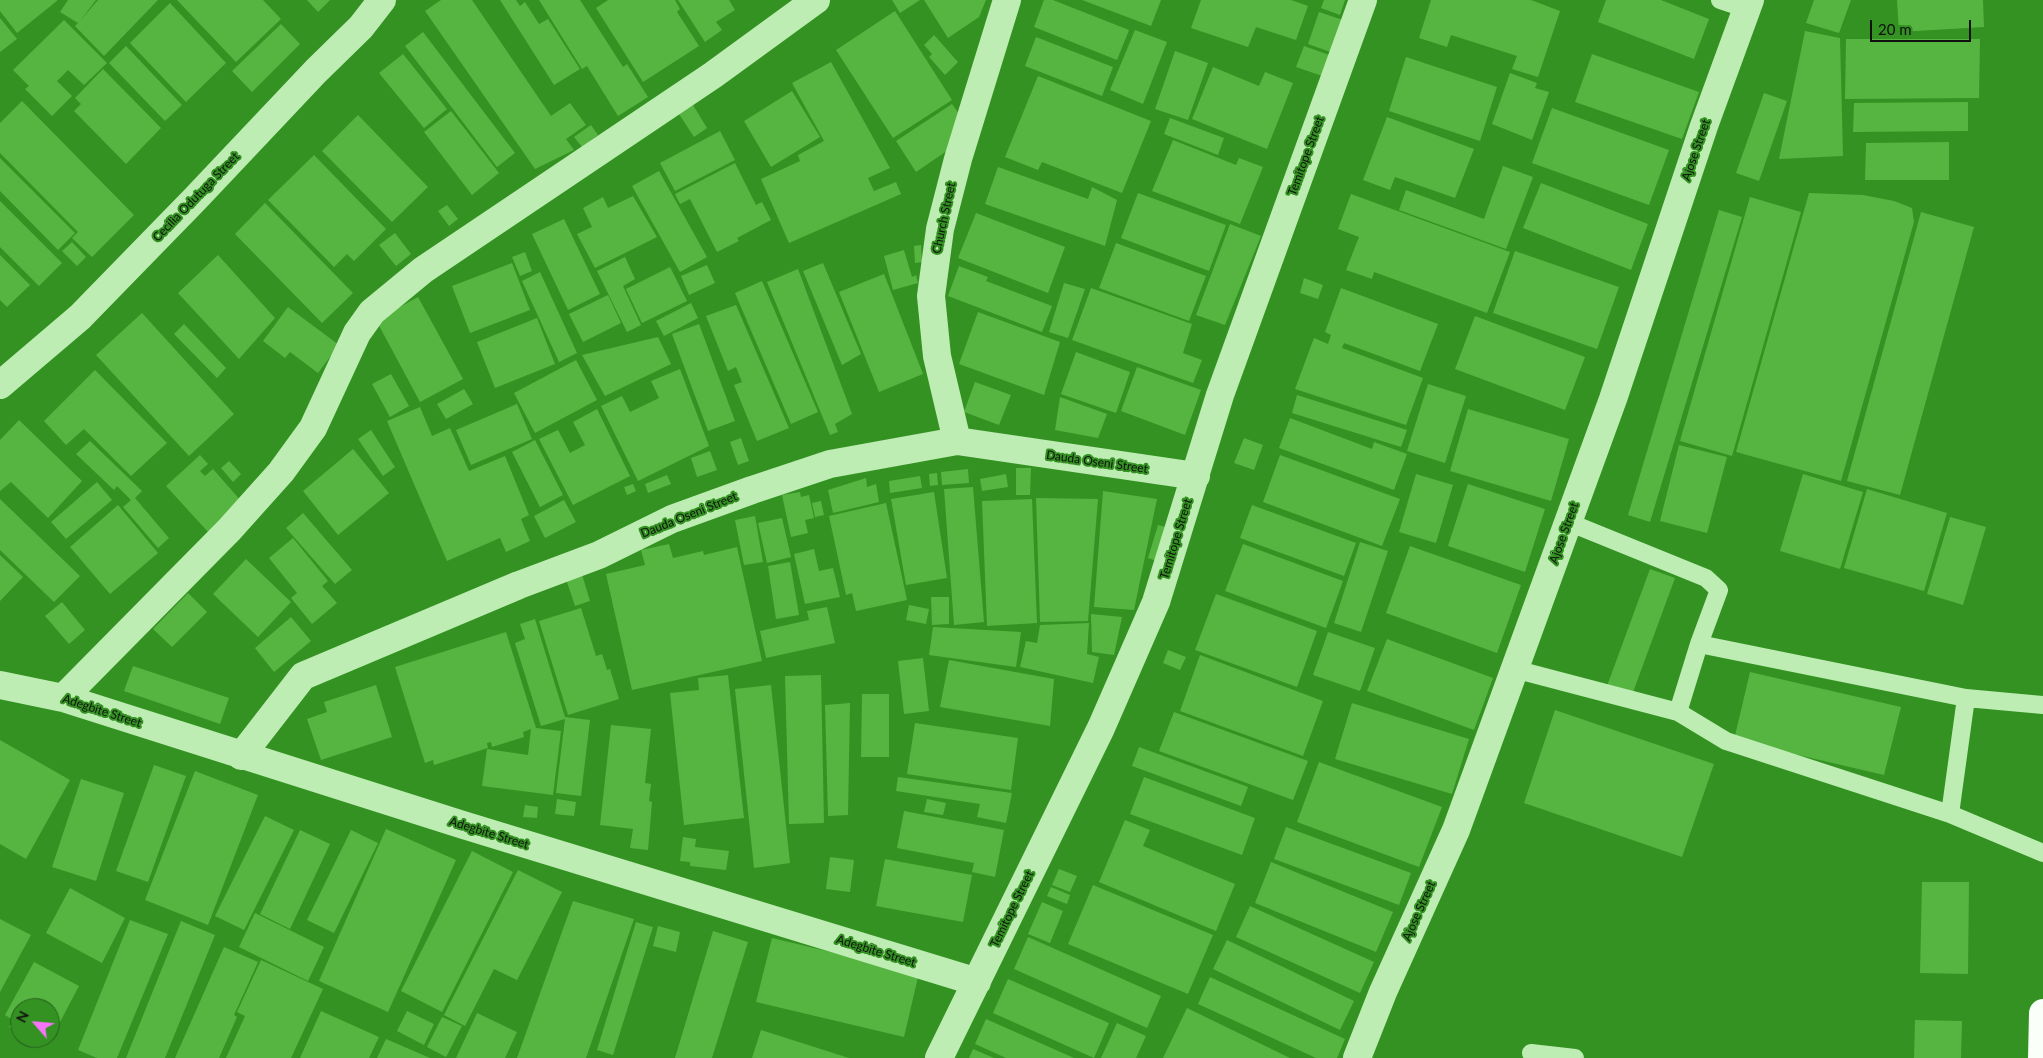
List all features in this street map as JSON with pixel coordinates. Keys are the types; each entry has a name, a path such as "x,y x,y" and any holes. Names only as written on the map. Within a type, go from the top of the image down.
{"main road":[{"path":"2042,1058 2043,1013"}],"street":[{"name":"Cecilia Odutuga Street","path":"0,384 80,317 316,71 361,27 382,0"},
{"path":"63,698 229,530 281,472 314,428 357,333 372,312 423,270 713,75 816,0"},
{"name":"Church Street","path":"957,441 937,356 931,296 940,229 958,159 1007,0"},
{"name":"Temitope Street","path":"939,1058 1100,728 1152,611 1220,395 1363,0"},
{"name":"Ajose Street","path":"1357,1058 1383,992 1456,830 1613,399 1704,126 1748,5"},
{"name":"Dauda Oseni Street","path":"241,756 303,676 520,585 599,555 672,519 830,464 957,441 1196,476"},
{"name":"Adegbite Street","path":"0,686 63,698 241,756 977,982"}],"lane":[{"path":"1720,0 1748,5"},
{"path":"1568,522 1706,578 1719,590 1699,644 1678,712"},
{"path":"1699,644 1966,698 2043,705"},
{"path":"1514,669 1678,712 1726,741 1950,814 2043,853"},
{"path":"1950,814 1966,698"},
{"path":"1531,1053 1576,1058"}],"building":[{"path":"0,0 58,0 17,33 0,11"},
{"path":"68,0 96,0 80,21 98,0 158,0 104,56 75,26 78,23 60,12"},
{"path":"177,0 263,0 281,19 236,62"},
{"path":"307,0 330,0 318,12"},
{"path":"441,0 472,0 551,116 570,103 586,125 566,139 574,150 535,169 425,11"},
{"path":"500,0 516,0 520,6 525,2 539,24 548,19 580,69 554,85"},
{"path":"539,0 580,0 623,67 627,64 648,97 618,116 587,66 582,69"},
{"path":"608,0 675,0 680,9 677,12 699,46 643,82 596,8"},
{"path":"678,0 729,0 735,10 716,22 722,30 705,42"},
{"path":"892,0 920,0 900,13"},
{"path":"924,0 986,0 979,17 948,38"},
{"path":"1044,0 1053,0 1129,30 1117,60 1034,27"},
{"path":"1082,0 1161,0 1151,26"},
{"path":"1201,0 1291,0 1308,6 1296,40 1256,27 1248,47 1191,28"},
{"path":"1324,0 1345,0 1340,15 1321,8"},
{"path":"1431,0 1531,0 1560,11 1538,77 1512,69 1517,56 1451,35 1447,47 1419,38"},
{"path":"1606,0 1661,0 1709,19 1694,59 1598,22"},
{"path":"1814,0 1851,0 1839,33 1806,23"},
{"path":"1897,0 1983,0 1984,27 1899,32"},
{"path":"170,3 226,63 186,102 130,43"},
{"path":"895,11 952,100 893,138 836,50"},
{"path":"1319,12 1349,22 1339,55 1308,44"},
{"path":"0,18 17,39 0,52"},
{"path":"64,20 107,63 84,85 68,70 57,81 72,96 52,116 25,89 29,86 13,70"},
{"path":"281,24 300,44 252,92 232,71"},
{"path":"1135,30 1167,42 1143,104 1110,90"},
{"path":"1805,31 1840,38 1843,156 1779,159"},
{"path":"423,32 515,153 497,167 405,46"},
{"path":"934,35 958,62 945,75 929,57 932,54 924,45"},
{"path":"1036,37 1113,67 1102,96 1025,66"},
{"path":"1846,39 1980,39 1979,98 1845,99"},
{"path":"126,46 182,105 165,121 109,63"},
{"path":"1304,46 1335,57 1328,78 1296,67"},
{"path":"1175,51 1208,63 1188,120 1155,109"},
{"path":"403,54 447,109 424,128 379,73"},
{"path":"1592,54 1699,92 1682,139 1575,102"},
{"path":"1406,57 1497,87 1480,141 1389,111"},
{"path":"831,62 890,168 868,178 874,191 896,182 901,194 789,243 761,179 800,161 798,155 824,141 792,83"},
{"path":"1213,67 1259,86 1265,72 1293,83 1267,149 1192,119"},
{"path":"103,69 161,128 126,164 74,111 81,104 75,98"},
{"path":"1510,73 1537,83 1535,88 1549,92 1532,140 1492,124"},
{"path":"1038,76 1151,121 1122,193 1042,162 1038,170 1005,157"},
{"path":"792,91 820,137 771,167 744,121"},
{"path":"1764,93 1787,101 1759,181 1736,173"},
{"path":"22,101 134,215 92,257 72,238 78,232 0,153 0,123"},
{"path":"1968,102 1968,131 1853,132 1854,103"},
{"path":"952,104 962,118 957,144 916,172 896,141"},
{"path":"693,105 707,128 694,137 679,114"},
{"path":"1552,108 1669,150 1649,205 1532,163"},
{"path":"451,111 499,173 472,195 424,132"},
{"path":"358,115 428,187 392,222 322,151"},
{"path":"1387,117 1474,149 1455,198 1395,177 1390,190 1363,180"},
{"path":"1170,118 1224,138 1218,155 1164,134"},
{"path":"591,125 598,135 582,147 574,137"},
{"path":"720,131 735,160 675,191 660,163"},
{"path":"1173,140 1236,165 1239,158 1263,167 1240,224 1152,191"},
{"path":"1949,142 1949,180 1865,180 1866,143"},
{"path":"314,155 386,229 354,261 347,254 334,267 268,200"},
{"path":"0,158 75,233 58,250 0,191"},
{"path":"735,163 756,205 762,202 771,220 737,238 739,241 717,252 690,199 680,204 675,194"},
{"path":"1503,166 1533,177 1506,249 1399,210 1406,190 1484,219"},
{"path":"998,167 1088,199 1092,187 1117,200 1105,246 985,204"},
{"path":"659,171 707,257 680,272 632,186"},
{"path":"1541,183 1648,224 1631,270 1523,228"},
{"path":"1138,193 1226,225 1209,271 1121,238"},
{"path":"1809,193 1863,195 1894,201 1912,208 1914,222 1841,481 1736,452"},
{"path":"1351,194 1510,252 1487,313 1374,272 1372,279 1346,270 1359,237 1338,229"},
{"path":"633,196 657,237 595,268 577,234 592,227 583,208 603,197 608,208"},
{"path":"1750,197 1801,212 1732,456 1680,441"},
{"path":"0,201 62,263 39,286 0,247"},
{"path":"265,203 353,293 322,323 235,234"},
{"path":"447,205 458,219 449,226 438,211"},
{"path":"1719,210 1742,217 1650,522 1628,515"},
{"path":"1921,212 1974,227 1900,495 1847,481"},
{"path":"976,213 1065,247 1048,293 958,258"},
{"path":"564,219 600,294 568,310 532,234"},
{"path":"1230,224 1261,236 1225,325 1196,315"},
{"path":"395,233 411,254 396,266 379,245"},
{"path":"72,242 86,257 77,266 62,251"},
{"path":"1116,243 1206,276 1189,321 1099,288"},
{"path":"921,245 922,262 915,263 914,246"},
{"path":"904,250 912,277 916,275 918,283 893,290 884,256"},
{"path":"1515,251 1619,287 1597,349 1493,313"},
{"path":"525,252 532,271 520,276 512,257"},
{"path":"0,255 30,285 7,307 0,300"},
{"path":"218,255 275,318 239,359 178,293"},
{"path":"625,257 635,279 623,286 641,325 627,332 597,271"},
{"path":"512,263 530,310 470,333 452,286"},
{"path":"823,263 861,354 842,365 803,271"},
{"path":"707,265 715,283 689,295 681,276"},
{"path":"959,266 988,277 986,281 1052,306 1042,332 948,296"},
{"path":"670,267 687,301 642,323 626,289"},
{"path":"798,269 852,414 835,424 838,432 830,435 767,282"},
{"path":"540,272 577,353 559,362 522,281"},
{"path":"884,274 923,374 879,392 839,292"},
{"path":"1304,278 1323,285 1318,299 1300,293"},
{"path":"762,281 818,412 791,424 735,293"},
{"path":"1064,283 1085,289 1068,338 1049,332"},
{"path":"1091,288 1192,324 1183,353 1202,360 1193,383 1072,340"},
{"path":"1341,288 1438,324 1420,371 1344,343 1342,348 1423,378 1406,425 1295,389 1314,338 1328,344 1331,335 1325,332"},
{"path":"608,295 621,323 583,342 569,314"},
{"path":"418,297 463,379 420,402 376,320"},
{"path":"691,303 698,318 664,336 656,321"},
{"path":"736,305 789,428 757,441 734,385 742,382 736,367 728,371 706,316"},
{"path":"288,307 339,345 318,373 290,352 285,358 263,341"},
{"path":"978,312 1060,342 1044,395 959,364"},
{"path":"142,313 234,414 189,456 96,355"},
{"path":"1475,316 1585,357 1565,410 1455,369"},
{"path":"537,318 555,364 495,388 477,342"},
{"path":"184,324 226,368 217,378 174,334"},
{"path":"699,324 735,421 708,431 672,334"},
{"path":"658,337 671,364 605,396 582,355"},
{"path":"1076,352 1130,372 1116,413 1061,394"},
{"path":"576,360 597,400 535,433 514,393"},
{"path":"1137,367 1201,390 1185,435 1121,411"},
{"path":"680,369 709,446 638,481 601,406 622,396 630,412 659,398 651,381"},
{"path":"95,370 167,443 131,476 84,429 66,445 44,421"},
{"path":"391,374 409,406 390,417 372,384"},
{"path":"975,382 1011,395 999,425 964,412"},
{"path":"1428,384 1466,396 1445,463 1407,451"},
{"path":"464,389 473,404 446,419 437,404"},
{"path":"1297,395 1407,430 1401,447 1292,413"},
{"path":"1060,397 1107,414 1098,438 1055,430"},
{"path":"517,404 532,439 471,465 456,430"},
{"path":"420,407 432,436 450,428 469,471 505,456 529,515 521,519 530,541 506,552 500,538 447,561 387,421"},
{"path":"597,409 630,476 573,505 539,439 558,430 570,453 585,445 573,422"},
{"path":"1468,409 1569,439 1551,501 1450,471"},
{"path":"1290,418 1372,449 1374,442 1407,454 1394,490 1279,448"},
{"path":"19,420 82,481 48,518 11,482 0,491 0,440"},
{"path":"371,430 395,467 383,476 358,439"},
{"path":"741,438 749,461 738,465 730,442"},
{"path":"1244,438 1263,445 1254,470 1234,463"},
{"path":"535,440 563,495 540,507 512,452"},
{"path":"90,441 142,491 135,498 169,538 158,548 123,507 131,500 117,486 114,490 76,454"},
{"path":"1679,445 1727,457 1707,533 1660,521"},
{"path":"353,449 389,493 338,535 303,491"},
{"path":"710,451 717,470 697,477 691,458"},
{"path":"200,455 208,464 200,471 205,476 213,469 242,502 209,533 166,486"},
{"path":"1280,455 1400,499 1382,546 1263,502"},
{"path":"229,461 241,474 233,482 221,468"},
{"path":"1016,468 1031,468 1030,495 1016,495"},
{"path":"968,469 969,483 942,485 941,472"},
{"path":"937,473 938,485 930,486 929,474"},
{"path":"1006,474 1008,487 982,491 980,479"},
{"path":"1416,474 1453,485 1436,543 1399,532"},
{"path":"1803,474 1863,492 1840,569 1780,551"},
{"path":"667,475 671,484 648,493 645,484"},
{"path":"920,476 922,488 890,493 889,481"},
{"path":"866,478 867,487 876,484 879,502 833,513 828,490"},
{"path":"97,482 112,500 66,539 51,522"},
{"path":"633,484 636,491 627,495 624,487"},
{"path":"1468,484 1545,509 1525,572 1448,546"},
{"path":"973,487 984,622 954,625 944,489"},
{"path":"1867,489 1947,513 1924,591 1844,568"},
{"path":"1103,491 1157,499 1134,610 1094,607"},
{"path":"800,492 801,497 809,495 814,518 805,520 808,533 791,537 782,495"},
{"path":"934,492 947,578 906,585 891,499"},
{"path":"1036,498 1098,499 1088,621 1040,622"},
{"path":"0,499 80,576 54,602 0,550"},
{"path":"1032,499 1037,623 987,626 982,501"},
{"path":"564,500 576,522 545,538 534,516"},
{"path":"821,501 824,515 815,517 812,503"},
{"path":"886,503 907,600 856,611 852,593 846,595 829,516"},
{"path":"118,505 158,553 110,594 70,547"},
{"path":"1252,505 1356,543 1344,576 1240,538"},
{"path":"303,513 352,570 335,584 286,528"},
{"path":"755,516 763,562 744,565 735,520"},
{"path":"1950,517 1986,527 1963,605 1927,594"},
{"path":"782,518 791,557 767,563 758,523"},
{"path":"1158,525 1170,528 1160,562 1148,558"},
{"path":"293,538 328,581 322,586 337,603 312,624 291,598 297,593 269,558"},
{"path":"1360,542 1388,551 1361,632 1334,623"},
{"path":"669,544 673,558 703,551 704,555 737,547 762,661 632,690 606,574 645,565 641,550"},
{"path":"1243,544 1343,581 1326,628 1225,591"},
{"path":"1410,546 1521,585 1497,653 1386,613"},
{"path":"814,549 819,571 833,568 840,597 805,604 794,554"},
{"path":"0,555 23,577 0,601"},
{"path":"246,559 291,602 258,637 213,594"},
{"path":"790,562 799,615 776,619 768,566"},
{"path":"1650,569 1675,578 1632,695 1607,686"},
{"path":"581,571 590,601 575,606 565,576"},
{"path":"188,593 207,612 172,647 153,629"},
{"path":"1216,594 1317,631 1297,687 1195,650"},
{"path":"931,597 949,597 949,624 932,625"},
{"path":"62,602 85,630 69,644 45,616"},
{"path":"909,605 929,609 926,624 906,620"},
{"path":"827,607 835,643 766,658 760,631 809,620 807,611"},
{"path":"581,608 596,656 602,654 607,670 610,669 619,699 568,715 539,621"},
{"path":"1091,614 1122,617 1114,655 1092,652"},
{"path":"291,617 311,641 274,672 255,648"},
{"path":"535,619 565,717 590,720 581,796 556,793 565,719 541,726 515,643 525,639 520,624"},
{"path":"1089,623 1087,654 1099,657 1093,683 1020,667 1026,641 1037,643 1040,625"},
{"path":"933,627 1021,632 1016,667 929,655"},
{"path":"506,632 536,728 561,731 553,795 482,786 487,749 528,755 531,729 523,732 524,737 492,747 491,742 487,743 488,748 434,765 433,760 425,763 395,667"},
{"path":"1328,632 1375,648 1360,691 1313,675"},
{"path":"1387,639 1493,678 1474,730 1367,691"},
{"path":"1168,650 1186,657 1180,670 1163,663"},
{"path":"1200,655 1323,701 1303,756 1180,711"},
{"path":"923,658 929,711 904,714 898,661"},
{"path":"949,660 1054,679 1050,726 940,707"},
{"path":"133,666 229,698 220,724 124,691"},
{"path":"1750,672 1901,707 1884,775 1734,740"},
{"path":"728,675 744,818 684,825 670,693 699,690 698,678"},
{"path":"821,675 824,823 789,824 785,676"},
{"path":"376,685 392,737 321,760 307,719 327,712 324,702"},
{"path":"771,685 790,863 754,868 735,689"},
{"path":"862,694 889,694 889,757 861,757"},
{"path":"850,703 848,815 828,816 825,705"},
{"path":"1352,703 1469,739 1452,794 1335,759"},
{"path":"1555,710 1714,764 1682,857 1524,803"},
{"path":"1174,712 1308,761 1293,800 1159,751"},
{"path":"915,723 1018,738 1011,790 907,774"},
{"path":"611,725 651,729 645,783 651,784 649,801 652,802 648,850 630,848 633,829 600,825"},
{"path":"0,740 70,780 26,859 0,844"},
{"path":"1139,747 1248,787 1241,806 1132,766"},
{"path":"1319,762 1442,807 1419,867 1297,822"},
{"path":"154,765 186,776 148,882 116,871"},
{"path":"195,771 258,795 208,925 145,900"},
{"path":"898,777 1012,793 1006,823 977,817 980,804 896,791"},
{"path":"1144,777 1255,818 1242,855 1130,814"},
{"path":"81,779 124,793 96,881 52,867"},
{"path":"557,799 576,802 574,816 555,814"},
{"path":"927,799 946,803 943,815 924,812"},
{"path":"525,805 538,807 537,818 523,817"},
{"path":"904,811 1004,830 995,877 972,872 974,863 897,848"},
{"path":"265,816 294,830 244,930 215,916"},
{"path":"1125,820 1150,830 1143,846 1235,884 1216,931 1099,882"},
{"path":"1286,827 1411,873 1399,905 1274,859"},
{"path":"386,829 456,860 388,1012 319,981"},
{"path":"300,830 330,844 290,929 260,914"},
{"path":"351,830 378,843 334,933 307,920"},
{"path":"683,837 696,839 695,847 729,851 726,870 690,866 690,862 680,861"},
{"path":"472,851 513,872 442,1012 401,991"},
{"path":"830,857 854,860 850,892 826,889"},
{"path":"885,859 972,875 963,922 876,906"},
{"path":"1271,862 1393,912 1376,952 1255,903"},
{"path":"1059,869 1077,876 1070,892 1052,885"},
{"path":"518,870 562,892 517,980 494,969 465,1026 444,1015"},
{"path":"1922,882 1969,882 1968,974 1920,973"},
{"path":"1093,885 1213,935 1188,994 1068,944"},
{"path":"1051,887 1070,895 1067,904 1047,896"},
{"path":"70,888 125,918 102,963 46,933"},
{"path":"573,901 634,919 586,1058 517,1058"},
{"path":"1042,902 1063,911 1050,943 1028,934"},
{"path":"1250,906 1374,962 1360,993 1236,937"},
{"path":"255,913 324,947 308,981 239,947"},
{"path":"0,919 31,935 0,992"},
{"path":"130,920 168,934 117,1058 97,1058 78,1050"},
{"path":"181,921 215,935 165,1058 126,1058"},
{"path":"636,922 653,927 613,1055 597,1050"},
{"path":"658,926 680,932 676,952 653,946"},
{"path":"713,931 748,942 712,1058 675,1058"},
{"path":"1028,937 1161,996 1147,1028 1014,969"},
{"path":"772,938 919,973 904,1037 756,1002"},
{"path":"1227,940 1354,1001 1340,1030 1213,969"},
{"path":"224,947 258,962 234,1015 237,1017 219,1058 175,1058"},
{"path":"261,960 323,989 291,1058 226,1058 245,1016 237,1012"},
{"path":"34,962 79,986 60,1022 60,998 14,998"},
{"path":"1210,977 1345,1039 1337,1058 1316,1058 1198,1004"},
{"path":"1008,979 1109,1023 1094,1058 993,1013"},
{"path":"10,1006 10,1018 5,1015"},
{"path":"1187,1008 1290,1058 1163,1058"},
{"path":"321,1011 379,1037 369,1058 300,1058"},
{"path":"407,1011 434,1024 424,1045 397,1031"},
{"path":"477,1013 517,1032 505,1058 456,1058"},
{"path":"442,1017 462,1026 446,1057 427,1047"},
{"path":"986,1019 1074,1058 1006,1058 975,1044"},
{"path":"1915,1020 1962,1021 1961,1058 1914,1058"},
{"path":"1117,1023 1146,1036 1136,1058 1101,1058"},
{"path":"761,1030 849,1058 752,1058"},
{"path":"386,1039 430,1058 377,1058"},
{"path":"973,1049 994,1058 969,1058"}]}
